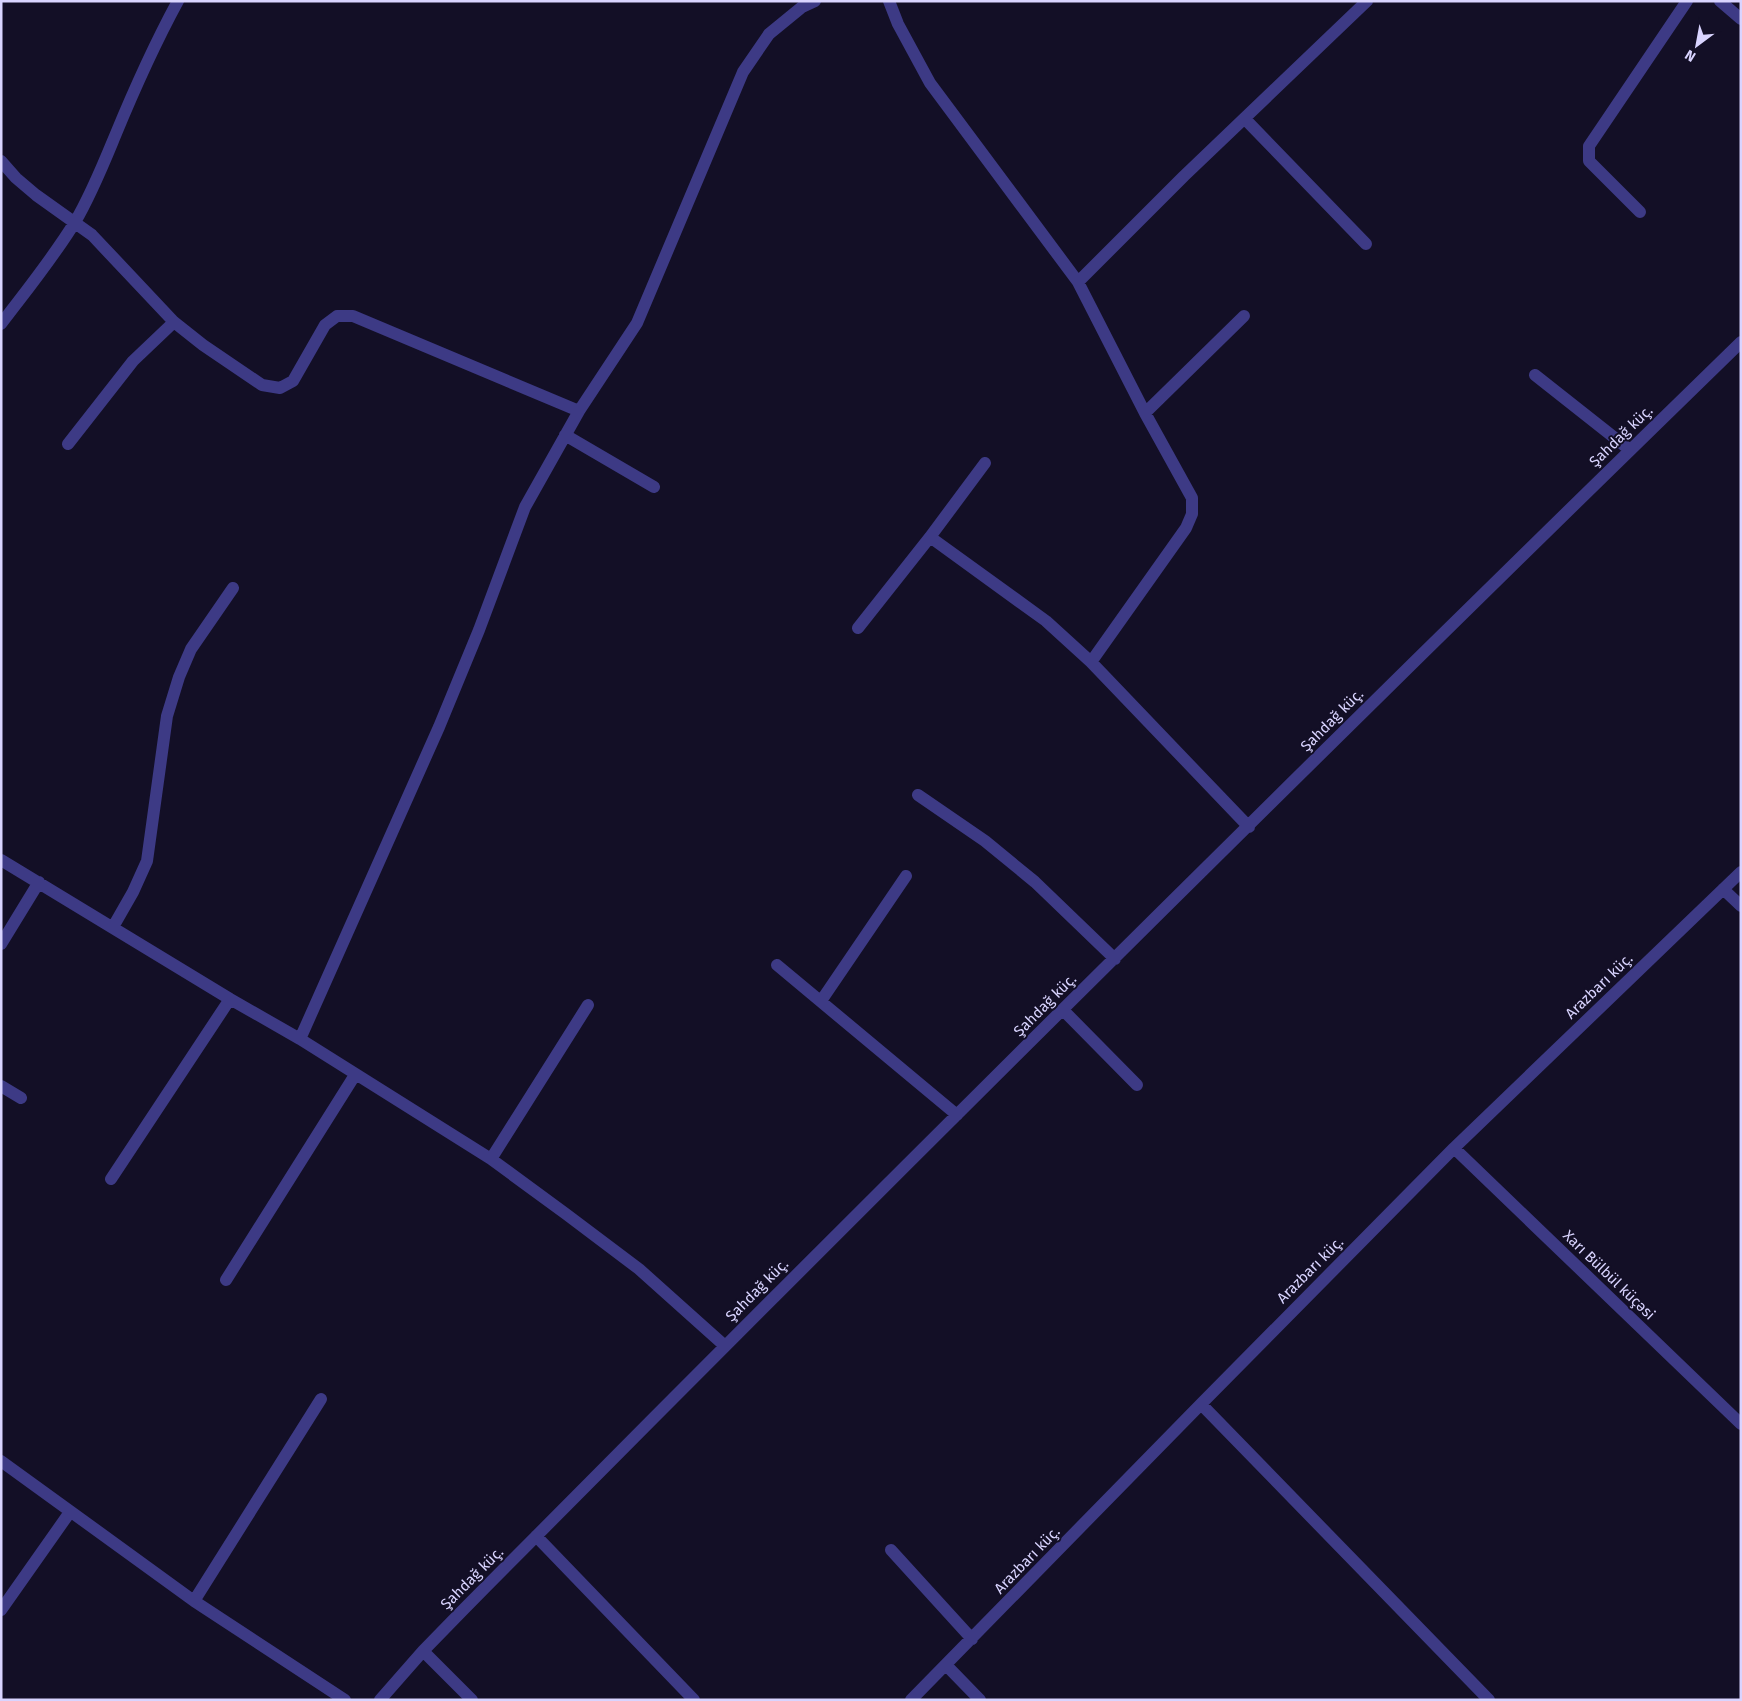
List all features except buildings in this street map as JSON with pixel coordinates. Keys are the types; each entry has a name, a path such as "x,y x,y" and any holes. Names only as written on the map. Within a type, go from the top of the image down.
{"street":[{"path":"1,324 75,222 92,189 142,71 178,1"},
{"path":"300,1039 442,718 479,630 525,507 579,411 637,323 743,72 769,34 802,8 815,1"},
{"path":"889,1 898,24 930,83 1078,282 1145,413 1192,498 1192,514 1186,528 1091,662"},
{"path":"1078,282 1184,176 1367,1"},
{"path":"1640,212 1589,161 1589,146 1687,1"},
{"path":"1720,1 1741,19"},
{"path":"1245,119 1366,244"},
{"path":"1,161 16,178 36,195 75,222 107,249 174,322 203,345 262,384 280,388 293,381 325,325 337,316 353,316 579,411"},
{"path":"1145,413 1244,316"},
{"path":"68,444 133,361 174,322"},
{"name":"Şahdağ küç.","path":"380,1700 423,1652 724,1346 1389,686 1741,342"},
{"path":"1535,375 1630,450"},
{"path":"565,435 654,487"},
{"path":"858,628 930,537 985,463"},
{"path":"930,537 1046,621 1091,662 1248,826"},
{"path":"113,927 133,892 147,861 167,716 179,677 191,649 233,588"},
{"path":"918,795 985,841 1036,882 1115,959"},
{"path":"1,860 230,999 300,1039 490,1159 566,1214 638,1270 724,1346"},
{"name":"Arazbarı küç.","path":"911,1700 1454,1148 1741,872"},
{"path":"821,1001 906,876"},
{"path":"1,944 39,882"},
{"path":"1723,889 1741,906"},
{"path":"777,965 957,1115"},
{"path":"111,1179 230,999"},
{"path":"490,1159 588,1005"},
{"path":"1063,1010 1137,1085"},
{"path":"226,1280 355,1075"},
{"path":"1,1086 21,1098"},
{"name":"Xarı Bülbül küçəsi","path":"1454,1148 1741,1424"},
{"path":"194,1601 321,1399"},
{"path":"1201,1404 1489,1700"},
{"path":"1,1461 194,1601 345,1700"},
{"path":"1,1610 70,1512"},
{"path":"536,1536 694,1700"},
{"path":"891,1550 972,1638"},
{"path":"423,1652 472,1700"},
{"path":"946,1665 980,1700"}]}
